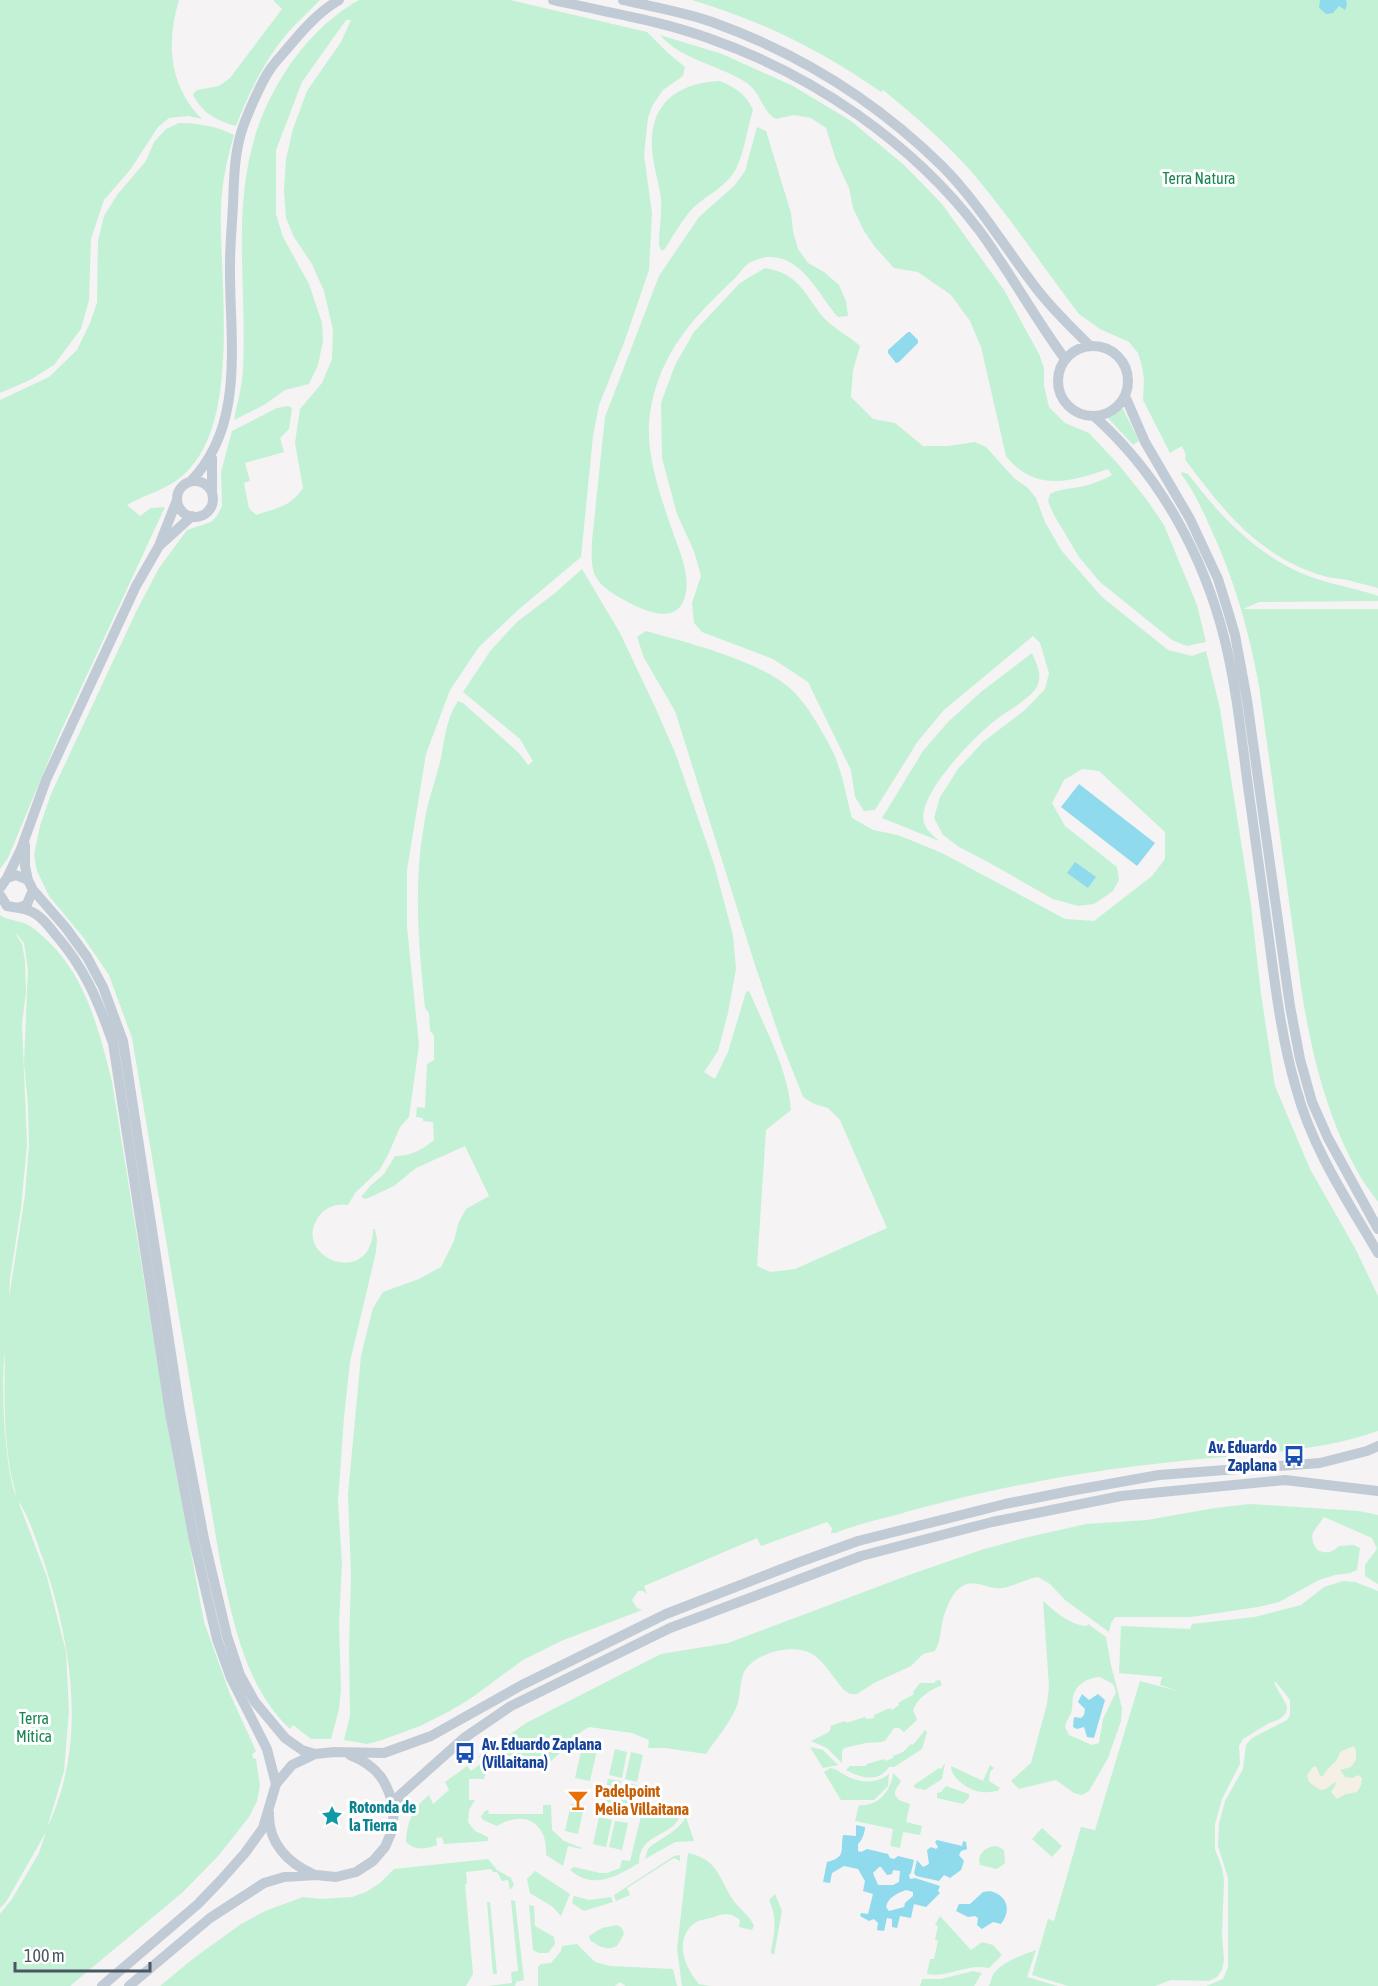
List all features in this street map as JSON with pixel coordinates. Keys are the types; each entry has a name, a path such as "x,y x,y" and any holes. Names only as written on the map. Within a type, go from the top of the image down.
{"main road":[{"path":"553,0 707,37 768,62 842,104 875,127 934,178 978,230 1065,359"},
{"path":"623,0 711,22 777,49 820,71 870,104 943,167 988,222 1038,290 1089,345"},
{"path":"0,888 7,878 25,837 46,780 136,586 159,546 179,491 204,467 222,432 233,356 230,265 235,161 241,131 269,71 304,28 334,2"},
{"path":"1095,417 1117,407 1125,396 1129,381 1128,372 1120,357 1106,347 1089,345 1080,348 1065,359 1059,368 1057,379 1059,390 1063,400 1070,408 1079,414 1095,417 1118,436 1168,503 1195,556 1217,615 1228,659 1241,731 1279,1006 1289,1062 1296,1089 1315,1139 1378,1253"},
{"path":"1125,396 1145,442 1190,519 1218,579 1228,611 1248,700 1290,1006 1300,1059 1312,1102 1328,1138 1378,1229"},
{"path":"177,500 181,511 192,516 203,515 207,512 212,503 212,455"},
{"path":"190,482 204,484 212,495"},
{"path":"159,546 192,516"},
{"path":"19,908 27,904 30,885 25,866 25,837"},
{"path":"7,878 16,875 30,885 87,957 103,987 123,1041 180,1412 204,1539 226,1636 240,1675 255,1702 285,1738 302,1750 315,1754"},
{"path":"0,895 7,906 32,911 42,918 81,967 94,990 113,1043 170,1413 194,1541 217,1640 231,1678 267,1749 276,1784"},
{"path":"102,1986 198,1904 227,1874 263,1828 276,1784 292,1765 315,1754 384,1753 431,1736 522,1685 666,1614 858,1541 1005,1504 1070,1491 1159,1475 1320,1463 1378,1446"},
{"path":"129,1986 210,1918 264,1883 284,1877 316,1875 336,1877 356,1872 373,1861 385,1847 392,1831 394,1811 399,1796 464,1738 511,1706 670,1628 861,1556 992,1522 1133,1494 1285,1480 1378,1491"},
{"path":"344,1753 363,1760 379,1774 390,1791 394,1811"},
{"path":"269,1802 269,1821 274,1839 284,1855 298,1868 316,1875"}],"green space":[{"path":"0,0 179,0 172,32 173,63 183,93 202,119 188,116 169,118 158,127 130,170 104,200 91,239 89,300 81,329 54,365 30,380 0,393"},
{"path":"273,0 320,0 293,27 267,61 253,86 236,126 223,122 205,111 193,94 197,90 219,86 230,78 282,9"},
{"path":"359,0 510,0 647,32 685,67 683,76 663,90 652,106 648,118 644,155 652,213 649,270 625,340 599,405 593,436 581,557 518,610 479,647 450,690 426,754 407,870 407,927 419,1045 409,1117 400,1127 380,1169 355,1193 348,1205 332,1206 325,1210 319,1216 313,1231 315,1244 323,1254 334,1261 348,1263 360,1258 369,1248 373,1229 375,1229 377,1239 376,1252 350,1362 344,1417 338,1501 342,1564 339,1709 331,1739 311,1739 293,1725 290,1729 274,1712 261,1692 243,1651 230,1606 220,1561 132,1038 109,975 83,937 49,896 37,871 34,855 40,826 51,794 159,568 187,530 211,522 222,506 221,472 232,431 277,408 288,406 292,408 289,429 280,438 284,452 245,463 250,481 244,483 249,508 256,515 288,503 303,488 295,443 300,409 322,383 332,359 333,330 324,291 312,264 294,237 286,218 284,191 286,159 293,129 307,91 341,42 351,20 346,20 302,82 276,150 276,214 283,237 309,284 322,323 323,341 318,365 309,384 285,390 264,405 234,420 243,370 242,220 245,184 252,148 264,113 282,77 316,33 336,15"},
{"name":"Terra Natura","path":"692,0 1378,0 1378,588 1327,577 1301,568 1263,545 1230,515 1187,462 1182,446 1170,453 1143,400 1144,380 1138,353 1129,342 1100,329 1079,314 971,171 906,109 883,90 881,92 836,63 790,38 743,17"},
{"path":"660,35 722,54 793,86 851,121 904,165 942,204 1004,290 1039,354 1044,368 1044,386 1049,407 1065,423 1089,433 1118,464 1164,525 1197,605 1206,642 1187,646 1172,640 1100,582 1079,557 1054,515 1048,501 1050,494 1091,484 1112,475 1108,469 1067,480 1041,479 1029,475 1006,456 981,347 970,321 951,295 918,272 894,268 875,247 853,208 849,188 836,160 826,128 811,118 794,115 776,119 767,111 756,92 747,83 679,51"},
{"path":"720,81 740,92 753,110 740,160 733,174 693,208 664,250 661,250 659,245 661,199 652,149 655,119 669,98 679,91 691,86"},
{"path":"179,123 221,129 234,135 225,171 221,207 224,339 217,408 209,437 195,462 187,471 172,484 127,505 140,516 151,508 165,507 60,733 8,858 0,869 0,400 49,377 77,350 97,303 98,241 104,216 117,195 146,161 154,142 166,129"},
{"path":"757,127 766,131 791,213 798,249 808,263 824,272 839,285 846,301 848,316 838,317 809,278 791,263 780,258 766,257 747,265 706,307 672,350 657,384 651,408 649,437 656,478 685,568 687,584 682,603 677,610 660,614 632,604 608,590 594,573 592,541 605,417 659,276 699,217 735,185 745,171"},
{"path":"765,268 786,275 793,280 827,321 860,346 853,370 851,397 873,419 895,423 923,446 948,446 975,442 986,447 1036,498 1045,522 1061,550 1102,597 1168,650 1192,656 1206,651 1220,709 1251,905 1275,1086 1310,1169 1355,1248 1378,1296 1378,1431 1353,1439 1302,1449 1106,1470 1041,1481 945,1502 835,1533 831,1533 832,1528 827,1522 761,1546 757,1538 644,1586 647,1594 638,1591 632,1600 637,1608 642,1610 561,1641 523,1660 470,1699 420,1726 367,1744 344,1740 350,1716 351,1575 348,1494 361,1356 373,1308 383,1292 419,1279 441,1267 466,1209 489,1196 465,1146 416,1168 394,1186 366,1199 361,1197 384,1174 395,1156 416,1152 434,1140 433,1122 423,1121 423,1118 416,1117 417,1107 425,1108 427,1064 434,1060 434,1035 430,1031 429,1013 425,1008 418,916 419,871 424,825 448,722 458,701 519,753 528,765 533,761 520,739 463,692 491,650 517,622 582,569 620,633 676,755 714,864 733,935 736,969 728,1013 718,1051 704,1072 715,1079 728,1052 746,992 749,991 781,1064 789,1095 791,1110 766,1130 757,1266 770,1272 795,1269 887,1228 840,1120 828,1108 814,1104 803,1097 755,965 675,711 644,658 637,637 646,631 703,647 744,662 780,680 804,704 831,748 841,774 852,818 873,830 898,835 942,853 1065,919 1094,921 1152,876 1165,859 1165,832 1099,771 1082,769 1064,780 1052,803 1065,826 1117,867 1119,880 1113,891 1094,904 1078,906 1053,899 959,847 943,835 934,818 940,797 958,769 983,742 1025,710 1045,689 1049,673 1040,643 1033,636 944,710 918,741 875,810 864,811 855,797 851,770 808,682 773,659 702,632 694,623 692,603 701,576 694,551 677,514 662,458 661,403 675,365 694,332 740,283"},
{"path":"1122,407 1139,441 1133,445 1108,418"},
{"path":"1182,472 1188,474 1230,523 1262,551 1299,572 1378,596 1378,601 1259,602 1243,609 1378,609 1378,1202 1360,1176 1345,1147 1321,1083 1302,994 1259,686 1250,645 1240,605 1219,546"},
{"path":"1032,653 1039,676 1035,689 993,722 960,754 937,783 929,798 924,812 924,823 939,841 882,818 923,751 948,722 981,692"},
{"name":"Terra Mítica","path":"0,915 30,926 63,958 85,996 100,1038 112,1082 169,1435 204,1622 230,1694 256,1751 252,1755 256,1759 260,1786 257,1801 249,1817 219,1855 183,1892 70,1986 0,1986 0,1914 12,1899 39,1853 46,1832 6,1902 0,1908","holes":["14,931 24,943 28,969 24,1064 29,1145 25,1195 9,1298 27,1145 22,1024 26,992 25,961 22,944","5,1354 7,1440 16,1496 6,1446 3,1403","18,1501 26,1513 43,1559 62,1625 68,1659 71,1694 68,1762 60,1796 47,1828 64,1771 69,1711 66,1652 47,1577"]},
{"path":"1250,1504 1359,1511 1378,1515 1378,1584 1365,1576 1365,1565 1377,1549 1372,1538 1324,1517 1312,1536 1317,1550 1329,1552 1339,1546 1354,1545 1360,1548 1357,1570 1319,1580 1279,1602 1258,1607 1191,1617 1115,1617 1109,1632 1065,1600 1050,1584 1038,1577 1002,1588 967,1584 954,1594 948,1604 935,1651 923,1654 911,1666 874,1683 857,1694 850,1694 844,1690 822,1662 806,1651 786,1649 766,1654 749,1665 744,1672 736,1708 706,1754 648,1748 649,1740 632,1733 589,1727 573,1737 569,1745 543,1768 487,1769 484,1779 469,1779 469,1800 475,1800 469,1810 468,1822 475,1831 488,1837 488,1841 444,1844 442,1837 436,1838 437,1845 421,1848 413,1847 406,1842 407,1829 415,1810 429,1795 433,1804 449,1790 445,1782 467,1766 471,1771 483,1762 479,1757 526,1723 661,1654 728,1643 909,1575 1024,1538 1086,1524 1147,1520"},
{"path":"1343,1581 1355,1582 1378,1591 1378,1986 1206,1986 1223,1979 1228,1967 1228,1878 1218,1846 1219,1824 1225,1801 1243,1769 1246,1745 1252,1738 1287,1720 1290,1715 1290,1700 1276,1682 1274,1683 1287,1706 1286,1713 1280,1719 1243,1739 1239,1746 1240,1764 1222,1799 1215,1824 1215,1849 1224,1880 1222,1935 1224,1960 1222,1970 1217,1977 1209,1981 1171,1980 1155,1986 1068,1986 1032,1975 1048,1919 1054,1921 1081,1827 1095,1830 1140,1681 1181,1692 1160,1685 1162,1677 1119,1673 1121,1626 1190,1629 1192,1624 1255,1617 1301,1605 1324,1587"},
{"path":"1043,1601 1069,1621 1080,1625 1087,1626 1088,1624 1106,1637 1122,1708 1121,1721 1108,1758 1089,1791 1082,1795 1074,1793 1056,1780 1019,1789 1011,1781 1031,1763 1047,1704 1049,1686","holes":["1100,1677 1113,1684 1116,1692 1103,1719 1099,1743 1092,1745 1069,1735 1065,1727 1072,1711 1074,1692 1079,1685 1087,1680"]},
{"path":"940,1680 942,1685 928,1692 918,1701 913,1710 917,1720 904,1732 899,1728 894,1728 885,1741 844,1748 842,1763 827,1748 811,1741 829,1732 830,1726 865,1717 866,1719 874,1718 874,1715 890,1708 892,1710 899,1705 898,1703 914,1694 913,1692 920,1683 935,1683"},
{"path":"925,1730 927,1732 922,1749 894,1767 889,1767 880,1775 869,1778 846,1770 850,1766 866,1766 893,1758 911,1744 913,1745"},
{"path":"582,1747 597,1750 590,1781 575,1778"},
{"path":"810,1747 823,1750 838,1765 823,1768"},
{"path":"615,1749 627,1752 622,1778 609,1775"},
{"path":"631,1752 643,1755 637,1782 625,1779"},
{"path":"945,1763 942,1779 925,1790 915,1788 914,1785 939,1768 941,1769"},
{"path":"990,1765 994,1768 990,1772 989,1781 1000,1788 998,1791 978,1791 968,1787 954,1776 951,1766 983,1781"},
{"path":"830,1768 866,1782 884,1778 889,1774 888,1786 874,1800 841,1800 824,1772"},
{"path":"893,1773 901,1781 895,1795 899,1800 910,1804 906,1822 922,1826 920,1835 903,1832 900,1848 890,1846 893,1829 855,1821 859,1805 878,1800 890,1786"},
{"path":"608,1779 621,1781 615,1808 602,1805"},
{"path":"624,1782 637,1785 631,1811 618,1808"},
{"path":"946,1786 969,1794 969,1798 963,1804 937,1798 937,1793"},
{"path":"571,1804 584,1807 578,1834 565,1831"},
{"path":"644,1804 677,1808 680,1815 671,1827 650,1840 641,1853 639,1863 613,1877 596,1880 579,1876 570,1870 574,1867 607,1873 620,1868 622,1860 630,1861"},
{"path":"543,1805 551,1805 552,1830 564,1841 582,1848 568,1846 563,1866 546,1855 543,1835 533,1822 517,1819 497,1826 481,1817 488,1810 489,1814 543,1814"},
{"path":"599,1817 612,1820 606,1847 593,1844"},
{"path":"686,1817 694,1841 675,1842 645,1859 648,1849 673,1831"},
{"path":"615,1821 628,1823 622,1850 609,1847"},
{"path":"1042,1828 1062,1846 1052,1857 1032,1839"},
{"path":"997,1846 1004,1850 1005,1863 997,1869 980,1865 979,1859 983,1851"},
{"path":"688,1853 699,1856 713,1866 730,1896 754,1926 752,1930 739,1927 740,1920 724,1914 698,1921 689,1929 683,1944 685,1961 699,1984 710,1986 682,1986 677,1949"},
{"path":"680,1855 680,1861 674,1858 627,1888 630,1895 616,1901 614,1895 674,1856"},
{"path":"488,1859 497,1870 511,1878 514,1885 510,1890 508,1880 502,1881 497,1872 491,1869 466,1872 467,1883 465,1884 473,1974 466,1986 160,1986 241,1924 265,1911 303,1897 321,1899 352,1897 380,1883 394,1869"},
{"path":"535,1871 570,1894 561,1916 553,1907 530,1893 527,1879"},
{"path":"775,1894 782,1911 774,1955 771,1950 774,1918 769,1900"},
{"path":"574,1896 589,1900 611,1897 613,1902 584,1911 572,1903"},
{"path":"511,1900 515,1901 524,1980 516,1982 515,1986 488,1986 512,1983 511,1972 518,1971"},
{"path":"487,1902 490,1902 497,1974 493,1974"},
{"path":"529,1905 534,1906 535,1926 554,1937 555,1944 548,1953 533,1950"},
{"path":"940,1916 971,1950 982,1942 993,1945 1002,1955 989,1968 973,1967 943,1974 927,1974 930,1959 934,1959 938,1941 935,1940 938,1926 935,1925"},
{"path":"617,1925 622,1928 624,1934 617,1946 603,1948 590,1940 589,1936 602,1928"},
{"path":"577,1944 595,1962 610,1966 673,1969 677,1986 626,1986 620,1982 615,1986 538,1986 538,1967 541,1964 551,1963 561,1951 562,1946"},
{"path":"1036,1950 1027,1977 1058,1986 989,1986 993,1975 999,1968"},
{"path":"973,1971 982,1973 974,1986 920,1986 922,1979 941,1979"}],"sand":[{"path":"1354,1746 1356,1760 1351,1767 1340,1770 1345,1777 1353,1778 1358,1775 1362,1778 1357,1792 1337,1799 1331,1792 1335,1782 1326,1789 1320,1790 1309,1782 1307,1775 1313,1767 1316,1766 1320,1776 1323,1776 1340,1752"}],"water":[{"path":"1320,0 1346,0 1347,5 1345,10 1339,6 1333,13 1326,14 1319,8"},
{"path":"908,332 918,340 918,343 896,363 888,350"},
{"path":"1079,784 1155,843 1137,866 1061,807"},
{"path":"1075,862 1096,877 1088,888 1067,873"},
{"path":"1082,1694 1089,1700 1098,1694 1105,1700 1094,1738 1087,1737 1084,1727 1077,1729 1073,1727 1074,1717 1081,1718 1084,1715 1085,1709 1078,1702"},
{"path":"856,1825 865,1827 858,1844 858,1851 867,1849 888,1854 894,1859 898,1856 914,1860 909,1875 910,1879 915,1878 940,1886 938,1891 940,1893 926,1907 914,1904 911,1918 900,1916 897,1928 892,1927 892,1919 887,1918 884,1931 877,1930 878,1923 874,1919 869,1921 860,1916 861,1913 868,1914 873,1894 863,1891 865,1881 858,1869 844,1866 832,1873 830,1883 823,1882 827,1862 840,1855 843,1835 856,1836","holes":["879,1867 887,1875 892,1874 893,1870 900,1871 899,1882 893,1885 878,1885 873,1873","906,1890 913,1892 913,1896 904,1907 889,1911 886,1907 891,1898"]},
{"path":"937,1840 962,1846 963,1841 966,1842 967,1849 961,1851 959,1855 964,1861 961,1870 950,1878 944,1875 939,1881 916,1876 914,1873 917,1860 923,1867 929,1864 927,1850 931,1847 936,1849 938,1847 935,1842"},
{"path":"990,1891 1000,1896 1006,1904 1006,1913 1001,1924 993,1922 982,1929 977,1925 978,1918 968,1917 956,1911 959,1904 970,1904 983,1892"}],"place":[{"name":"Av. Eduardo Zaplana","path":"1294,1456"},
{"name":"Av. Eduardo Zaplana (Villaitana)","path":"465,1753"},
{"name":"Padelpoint Melia Villaitana","path":"578,1800"},
{"name":"Rotonda de la Tierra","path":"332,1816"}]}
